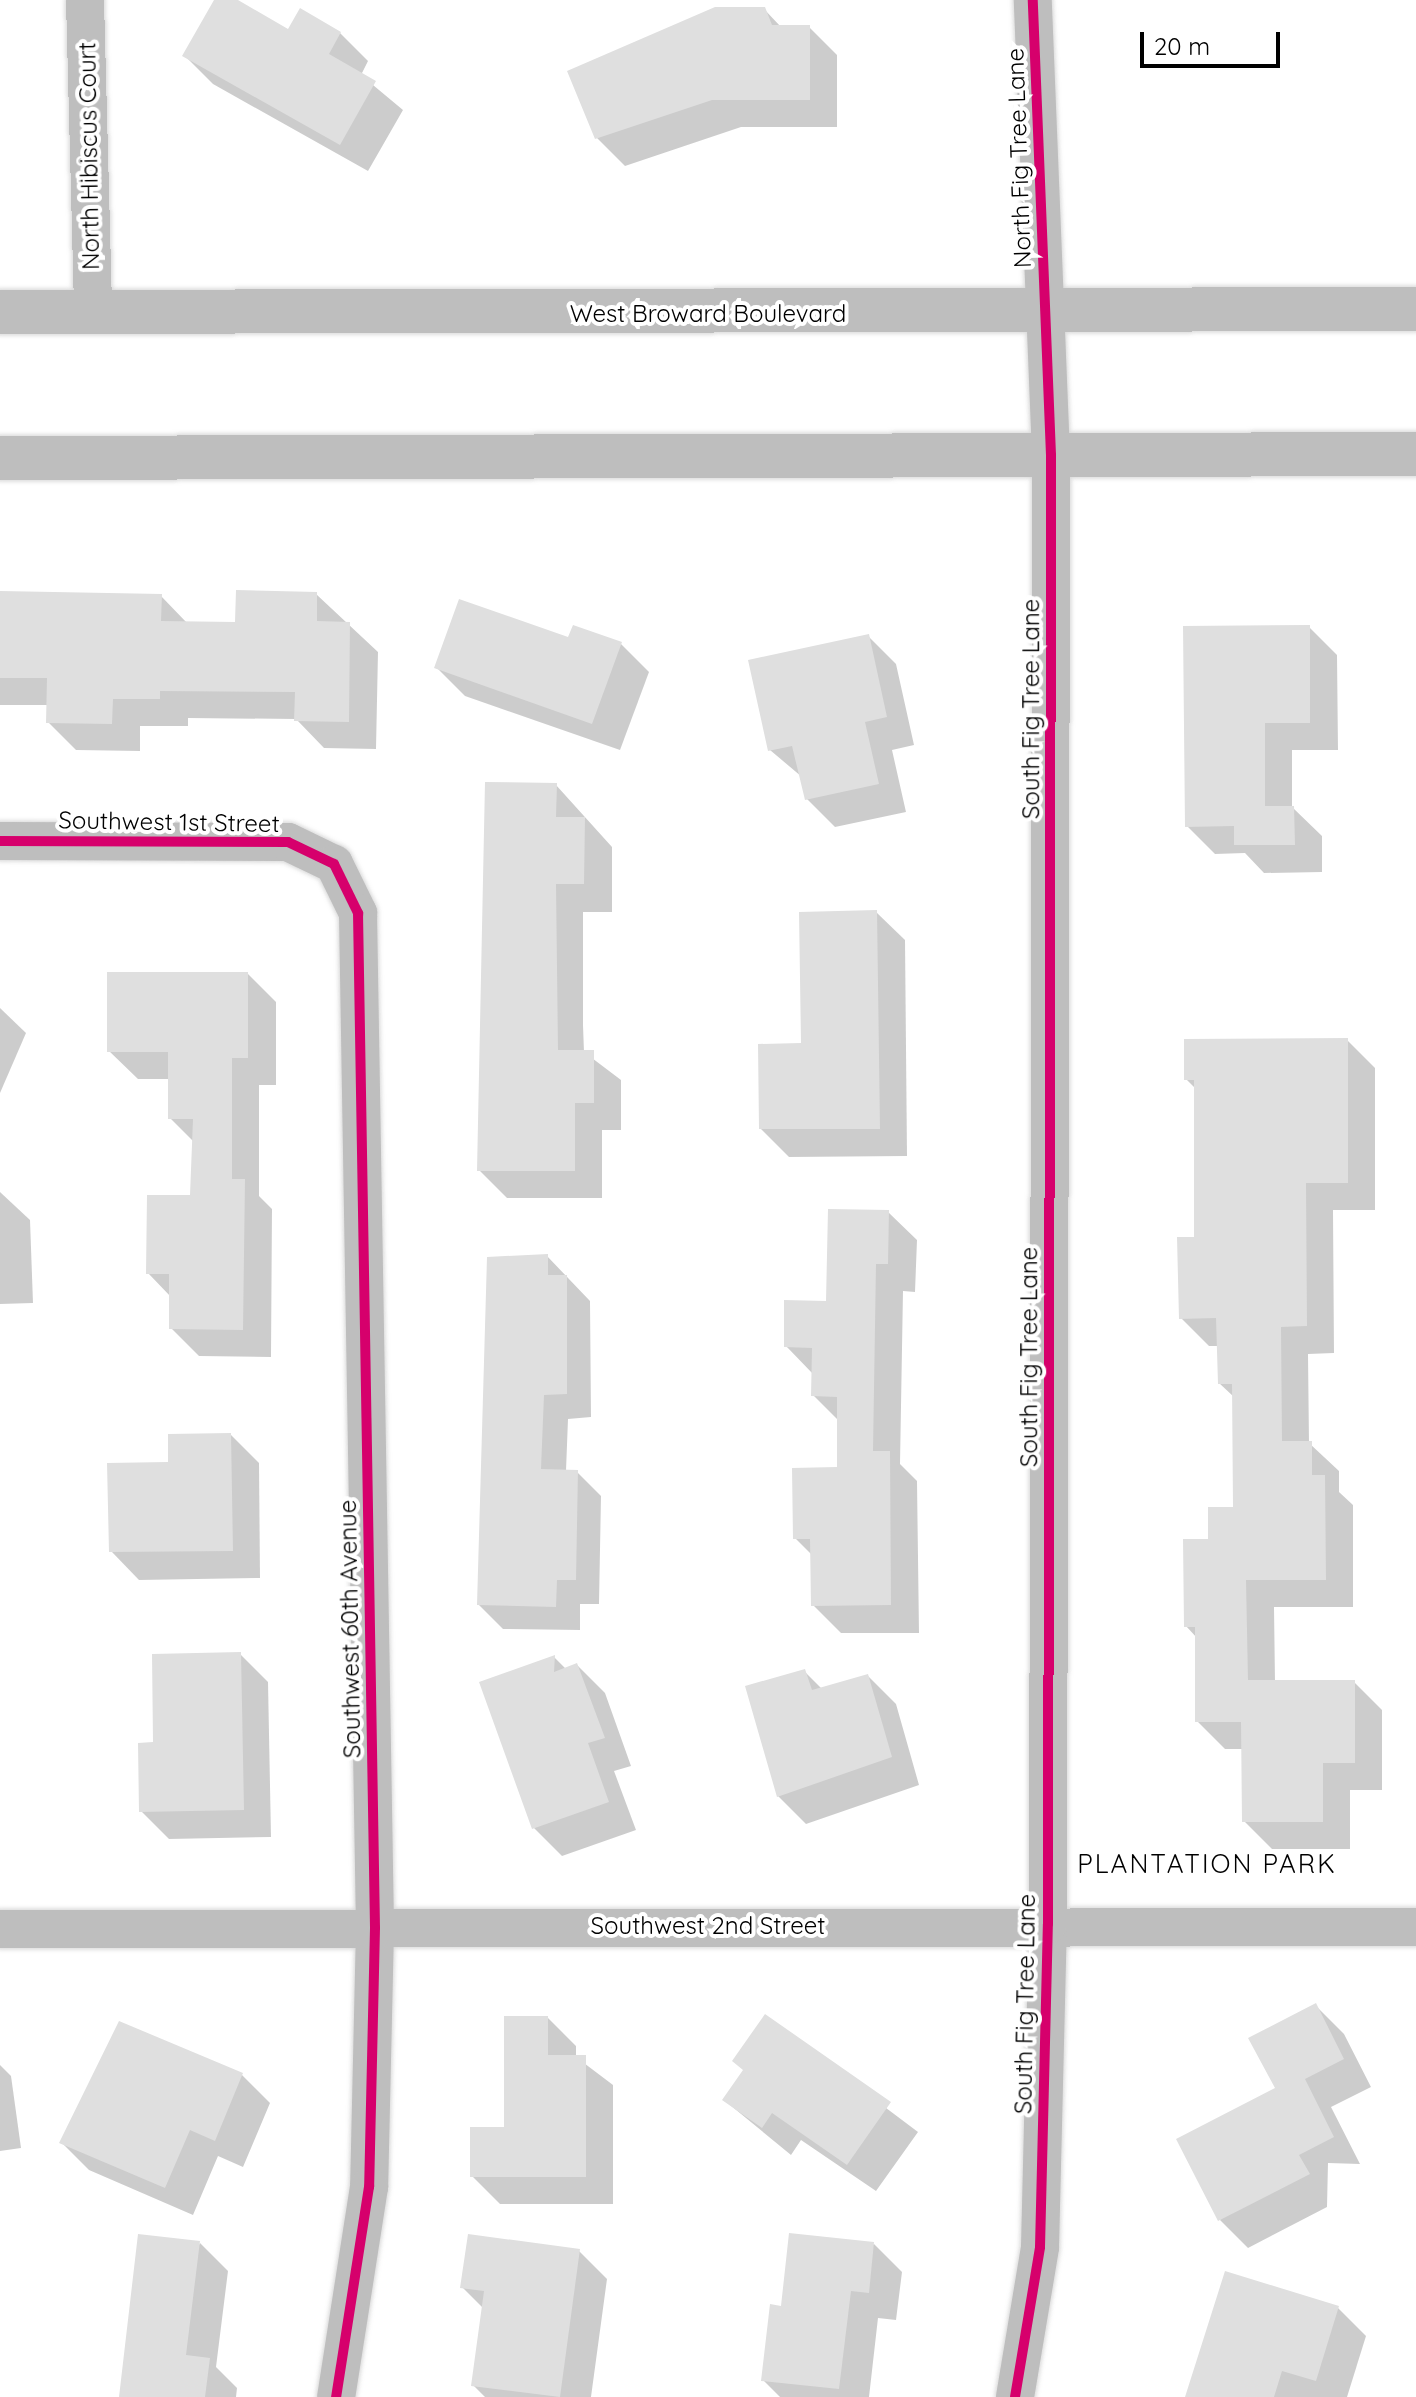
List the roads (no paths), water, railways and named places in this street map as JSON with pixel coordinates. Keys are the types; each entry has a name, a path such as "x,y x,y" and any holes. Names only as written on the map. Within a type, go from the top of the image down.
{"main road":[{"name":"West Broward Boulevard","path":"0,312 1048,314 1416,309"},
{"path":"0,458 1416,454"}],"street":[{"name":"North Hibiscus Court","path":"85,0 93,312"},
{"name":"North Fig Tree Lane","path":"1033,0 1048,314"},
{"name":"South Fig Tree Lane","path":"1015,2397 1040,2247 1048,1924 1051,455 1048,314"},
{"name":"Southwest 1st Street","path":"0,841 288,842 334,864"},
{"name":"Southwest 60th Avenue","path":"334,864 358,913 375,1928 369,2187 336,2397"},
{"name":"Southwest 2nd Street","path":"0,1929 1048,1924 1416,1927"}],"district":[{"name":"PLANTATION PARK","path":"1207,1864"}]}
